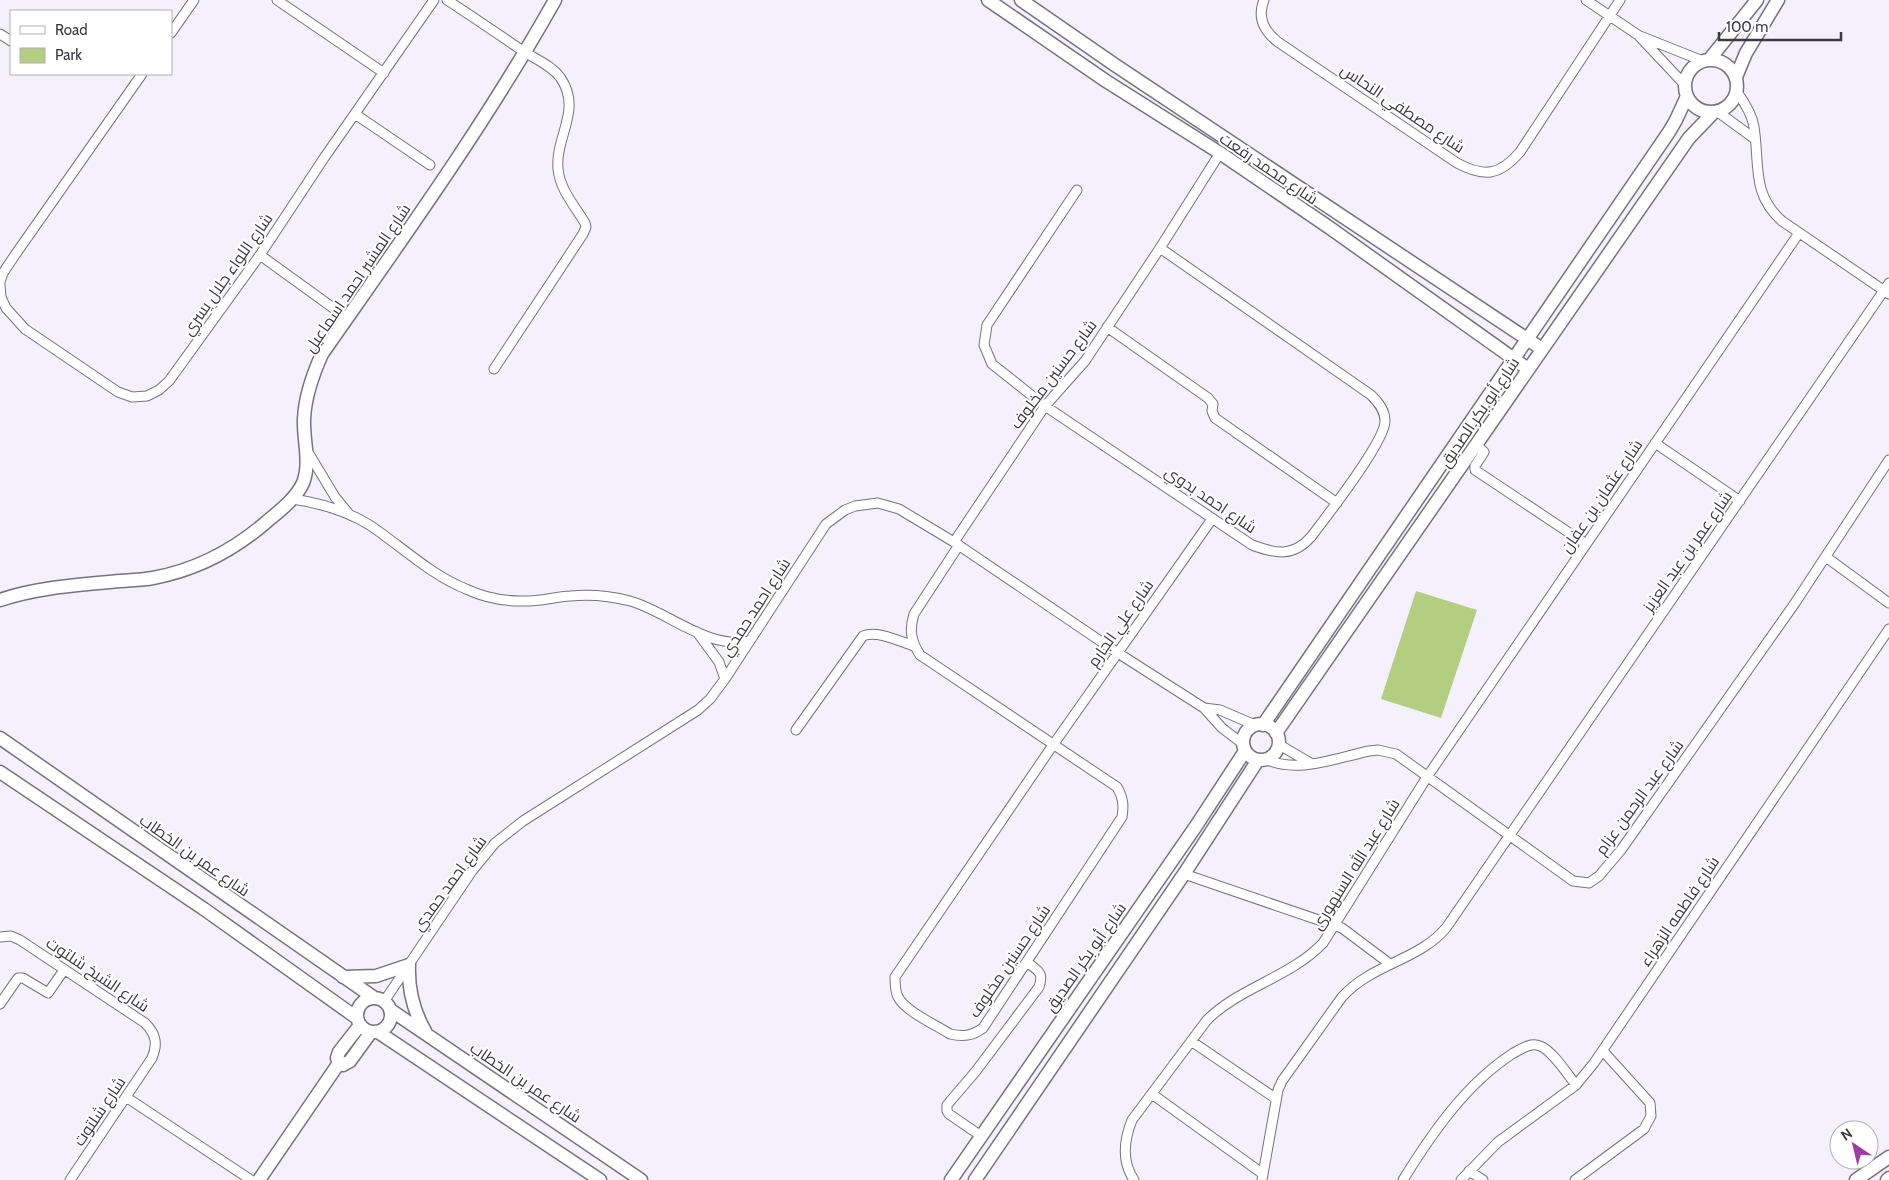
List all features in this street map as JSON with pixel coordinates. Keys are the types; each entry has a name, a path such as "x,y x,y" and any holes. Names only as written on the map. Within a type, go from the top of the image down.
{"street":[{"path":"172,32 194,0"},
{"path":"277,0 384,73"},
{"path":"447,0 550,68 560,77 566,89 570,114 558,156 558,168 565,192 586,227 494,369"},
{"name":"شارع المشير احمد اسماعيل","path":"0,600 59,588 152,578 197,566 220,556 245,540 293,498 306,473 304,419 313,375 322,354 478,128 526,52 555,0"},
{"name":"شارع محمد رفعت","path":"988,0 1106,81 1220,153 1330,228 1528,369"},
{"name":"شارع محمد رفعت","path":"1021,0 1103,57 1542,349"},
{"name":"شارع مصطفي النحاس","path":"1264,0 1260,14 1268,34 1457,163 1482,172 1493,172 1502,169 1520,152 1620,0"},
{"path":"1586,0 1638,35 1706,60 1722,62 1733,71 1736,77 1737,92 1750,114 1755,139 1759,187 1775,215 1799,233 1887,289"},
{"path":"1686,90 1690,70 1706,60 1757,0"},
{"path":"1736,77 1746,53 1765,18 1778,0"},
{"name":"شارع اللواء جلال يسري","path":"141,75 15,255 3,273 0,283 1,297 6,308 25,329 118,392 132,397 147,396 169,381 260,255 384,73 429,2"},
{"path":"1638,35 1686,90 1693,106 1698,109 1716,112 1755,139"},
{"path":"1093,72 1103,57"},
{"path":"1106,81 1108,72 1115,65"},
{"name":"شارع أبو بكر الصديق","path":"1259,725 1391,540 1512,358 1669,132 1676,120 1686,90"},
{"path":"1716,112 1728,106 1737,92"},
{"name":"شارع أبو بكر الصديق","path":"1277,739 1528,369 1689,138 1716,112"},
{"path":"355,114 430,165"},
{"name":"شارع حسنين مخلوف","path":"1053,745 895,977 898,997 904,1005 950,1034 968,1036 983,1028 1122,817 1124,806 1117,786 920,655 914,646 911,635 914,614 1045,406 1074,374 1107,327 1220,153"},
{"name":"شارع احمد بدوي","path":"1077,190 987,325 984,335 987,355 992,364 1045,406 1252,545 1266,550 1286,552 1296,550 1304,545 1337,502 1379,440 1383,431 1384,416 1378,402 1363,389 1160,248"},
{"name":"شارع عثمان بن عفان","path":"1427,777 1799,233"},
{"path":"260,255 347,318"},
{"name":"شارع عمر بن عبد العزيز","path":"1509,836 1887,289"},
{"path":"1107,327 1208,398 1213,404 1212,411 1215,418 1337,502"},
{"path":"1656,443 1740,501"},
{"path":"1476,445 1484,452 1475,466 1475,470 1586,544"},
{"path":"305,448 328,486 351,516"},
{"name":"شارع عبد الرحمن عزام","path":"1262,760 1276,765 1289,766 1312,764 1378,750 1396,754 1574,881 1589,883 1599,876 1621,850 1826,557 1889,460"},
{"path":"293,498 319,504 351,516 372,527 447,579 464,589 483,596 523,601 571,596 611,597 649,608 697,632 728,642 740,643 750,641"},
{"name":"شارع احمد حمدي","path":"383,1003 472,871 495,843 523,821 685,719 710,699 826,524 844,510 867,503 899,508 957,544 1118,653 1204,708 1244,748"},
{"name":"شارع علي الجارم","path":"1053,745 1212,518"},
{"path":"1826,557 1889,603"},
{"name":"شارع فاطمه الزهراء","path":"1461,1180 1498,1142 1576,1085 1603,1051 1790,772 1889,629"},
{"path":"697,632 714,654 725,679"},
{"path":"796,730 863,636 867,634 877,635 914,646"},
{"name":"شارع احمد حمدي","path":"1204,708 1220,710 1259,725"},
{"path":"1277,739 1274,754 1262,760 1250,757 1244,748 1245,734 1250,729 1259,725 1270,728 1277,739 1312,764"},
{"name":"شارع عمر بن الخطاب","path":"0,738 342,977 383,1003 641,1180"},
{"name":"شارع أبو بكر الصديق","path":"952,1180 980,1136 1196,826 1244,748"},
{"name":"شارع أبو بكر الصديق","path":"975,1180 1262,760"},
{"path":"0,772 204,909 367,1026 600,1180"},
{"name":"شارع عبد الله السنهورى","path":"1134,1180 1126,1163 1124,1148 1126,1134 1132,1120 1207,1020 1218,1009 1315,952 1323,944 1427,777"},
{"path":"1152,1094 1262,1177 1275,1098 1282,1081 1342,996 1360,980 1426,946 1440,935 1509,836"},
{"path":"1184,874 1335,926 1390,964"},
{"name":"شارع الشيخ شلتوت","path":"0,937 11,936 20,940 145,1023 152,1030 156,1039 156,1049 152,1058"},
{"path":"980,1136 949,1114 947,1105 976,1070 1038,987 1042,979 1040,974 1027,962"},
{"path":"342,977 376,976 409,965 409,985 413,1005 426,1034"},
{"path":"0,1004 20,977 48,993 64,970"},
{"path":"259,1180 339,1063 344,1065 350,1061 367,1026 360,1005 366,1000 383,1003 392,1016 389,1025 367,1026"},
{"path":"1191,1041 1275,1098"},
{"path":"1404,1180 1422,1149 1480,1079 1520,1049 1530,1045 1539,1045 1547,1050 1576,1085"},
{"path":"1575,1180 1644,1128 1651,1116 1650,1103 1603,1051"},
{"name":"شارع شلتوت","path":"70,1180 152,1058"},
{"path":"126,1097 251,1180"},
{"path":"1856,1180 1889,1157"},
{"path":"1469,1171 1483,1180"}],"green space":[{"path":"1416,591 1477,610 1441,718 1381,699"}]}
